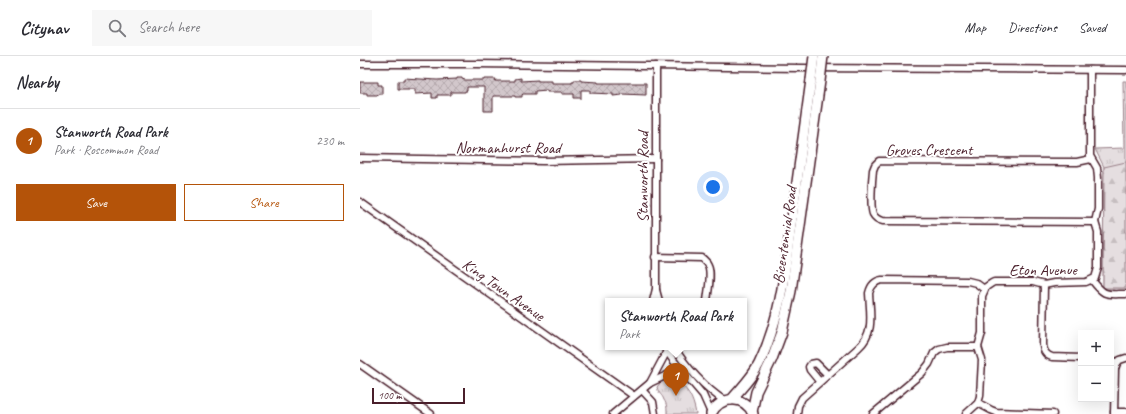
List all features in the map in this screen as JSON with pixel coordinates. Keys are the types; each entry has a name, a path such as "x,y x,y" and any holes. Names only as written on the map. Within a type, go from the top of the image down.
{"main road":[{"name":"Bicentennial Road","path":"753,413 756,392 782,332 791,290 815,81 814,56"},
{"name":"Bicentennial Road","path":"711,414 714,408 728,400 745,385 757,368 776,321 784,282 815,81 823,56"},
{"path":"728,400 738,400 744,403 753,413"}],"street":[{"path":"360,64 1126,70"},
{"name":"Stanworth Road","path":"656,66 655,257 656,289 658,298"},
{"name":"Eton Avenue","path":"984,289 994,282 1033,282 1044,285 1054,283 1082,283 1092,280 1096,275 1098,268 1098,232 1095,222 1098,210 1098,178 1097,168 1091,159 1090,70"},
{"name":"Normanhurst Road","path":"360,158 543,161 656,159"},
{"name":"Groves Crescent","path":"1091,159 1077,162 882,161 875,165 873,170 872,210 877,219 883,221 1095,222"},
{"name":"King Town Avenue","path":"361,205 634,396"},
{"path":"655,257 702,258 707,263 709,270 707,298"},
{"path":"1092,280 1104,293 1126,294"},
{"path":"797,414 798,406 802,398 866,339 870,327 870,288 872,285 878,281 968,281 976,283 984,289 982,298 982,333 978,347 982,360 981,391 978,403 966,414"},
{"path":"1044,285 1044,351 1047,355 1052,357 1078,358"},
{"name":"Stanworth Road","path":"654,298 656,289"},
{"path":"873,414 922,373 939,348 978,347"},
{"path":"650,383 666,350"},
{"path":"667,350 673,360 703,395 711,414"},
{"path":"676,350 714,394 728,400"},
{"path":"1126,358 1120,360 1115,369 1114,413 1126,412"},
{"path":"819,382 810,370 809,367 811,364 816,363 827,374"},
{"path":"360,364 431,414"},
{"path":"613,414 650,383 667,375 687,376"},
{"path":"642,390 653,402 655,414"},
{"path":"978,403 996,412 1053,414"}],"green space":[{"path":"1123,81 1126,81 1126,288 1103,288 1104,167 1095,149 1124,148"},
{"path":"1126,162 1126,288 1103,288 1104,167"},
{"path":"673,379 689,394 696,414 667,414 666,403 657,387 661,382"}],"building":[{"path":"404,78 437,80 462,78 465,80 496,79 495,81 515,81 515,79 521,78 521,81 538,80 552,81 552,83 572,83 574,80 581,80 598,83 646,83 646,95 622,94 613,96 613,94 590,93 590,90 581,90 581,98 574,98 574,94 547,92 547,90 535,91 535,94 523,94 522,97 493,96 493,111 484,111 484,87 467,87 467,91 465,92 451,92 451,95 437,95 437,98 432,98 432,93 415,94 415,89 398,89 398,81 404,81"},
{"path":"360,82 378,82 378,85 382,85 382,94 367,95 367,93 360,93"}],"place":[{"name":"Stanworth Road Park","path":"676,396"}]}
